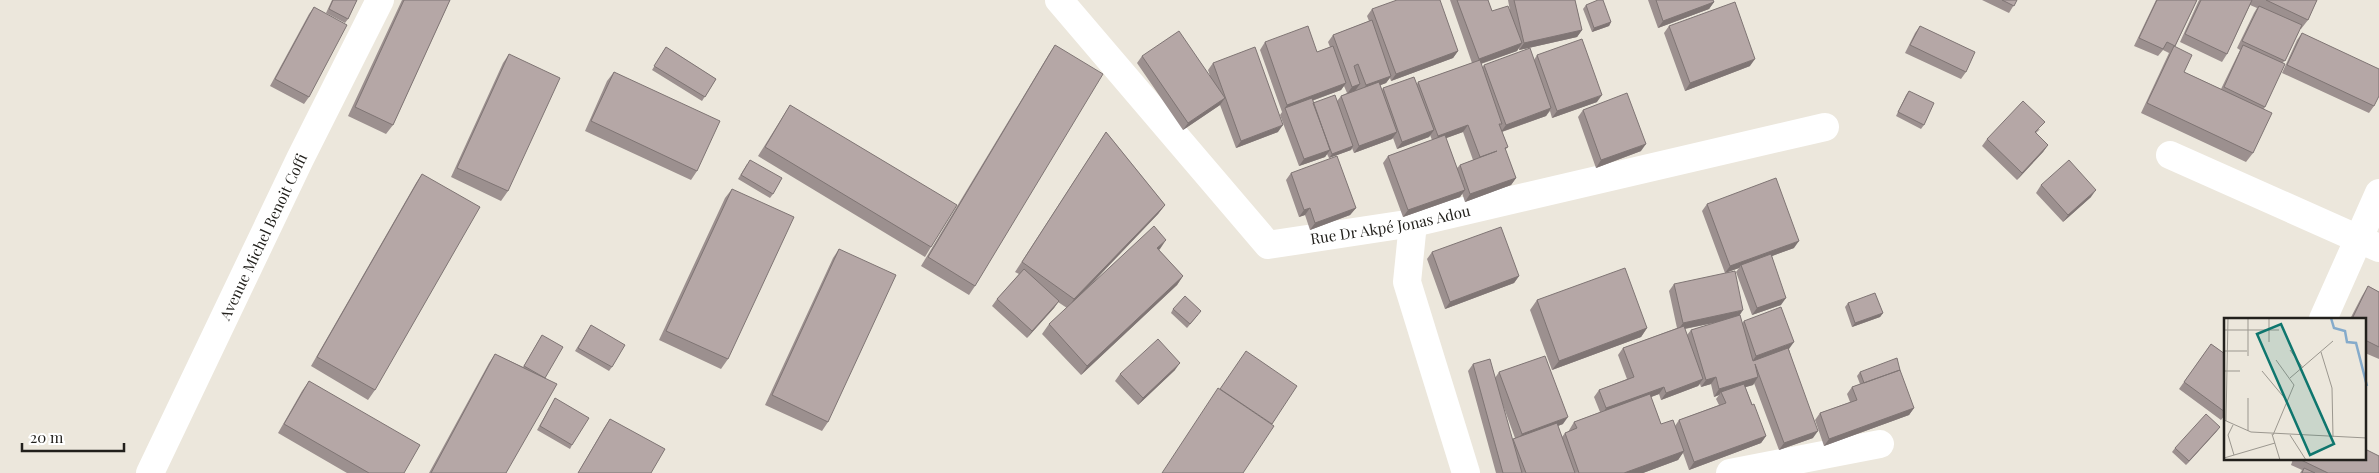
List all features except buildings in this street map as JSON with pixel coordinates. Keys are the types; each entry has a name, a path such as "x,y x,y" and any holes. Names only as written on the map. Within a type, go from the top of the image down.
{"street":[{"name":"Avenue Michel Benoit Coffi","path":"150,473 300,159 380,0"},
{"name":"Rue Dr Akpé Jonas Adou","path":"1069,2 1268,245 1413,222 1825,127"},
{"path":"2170,155 2369,244"},
{"path":"2324,318 2369,244 2379,193"},
{"path":"1413,222 1407,282 1466,473"},
{"path":"1730,473 1880,444"}]}
